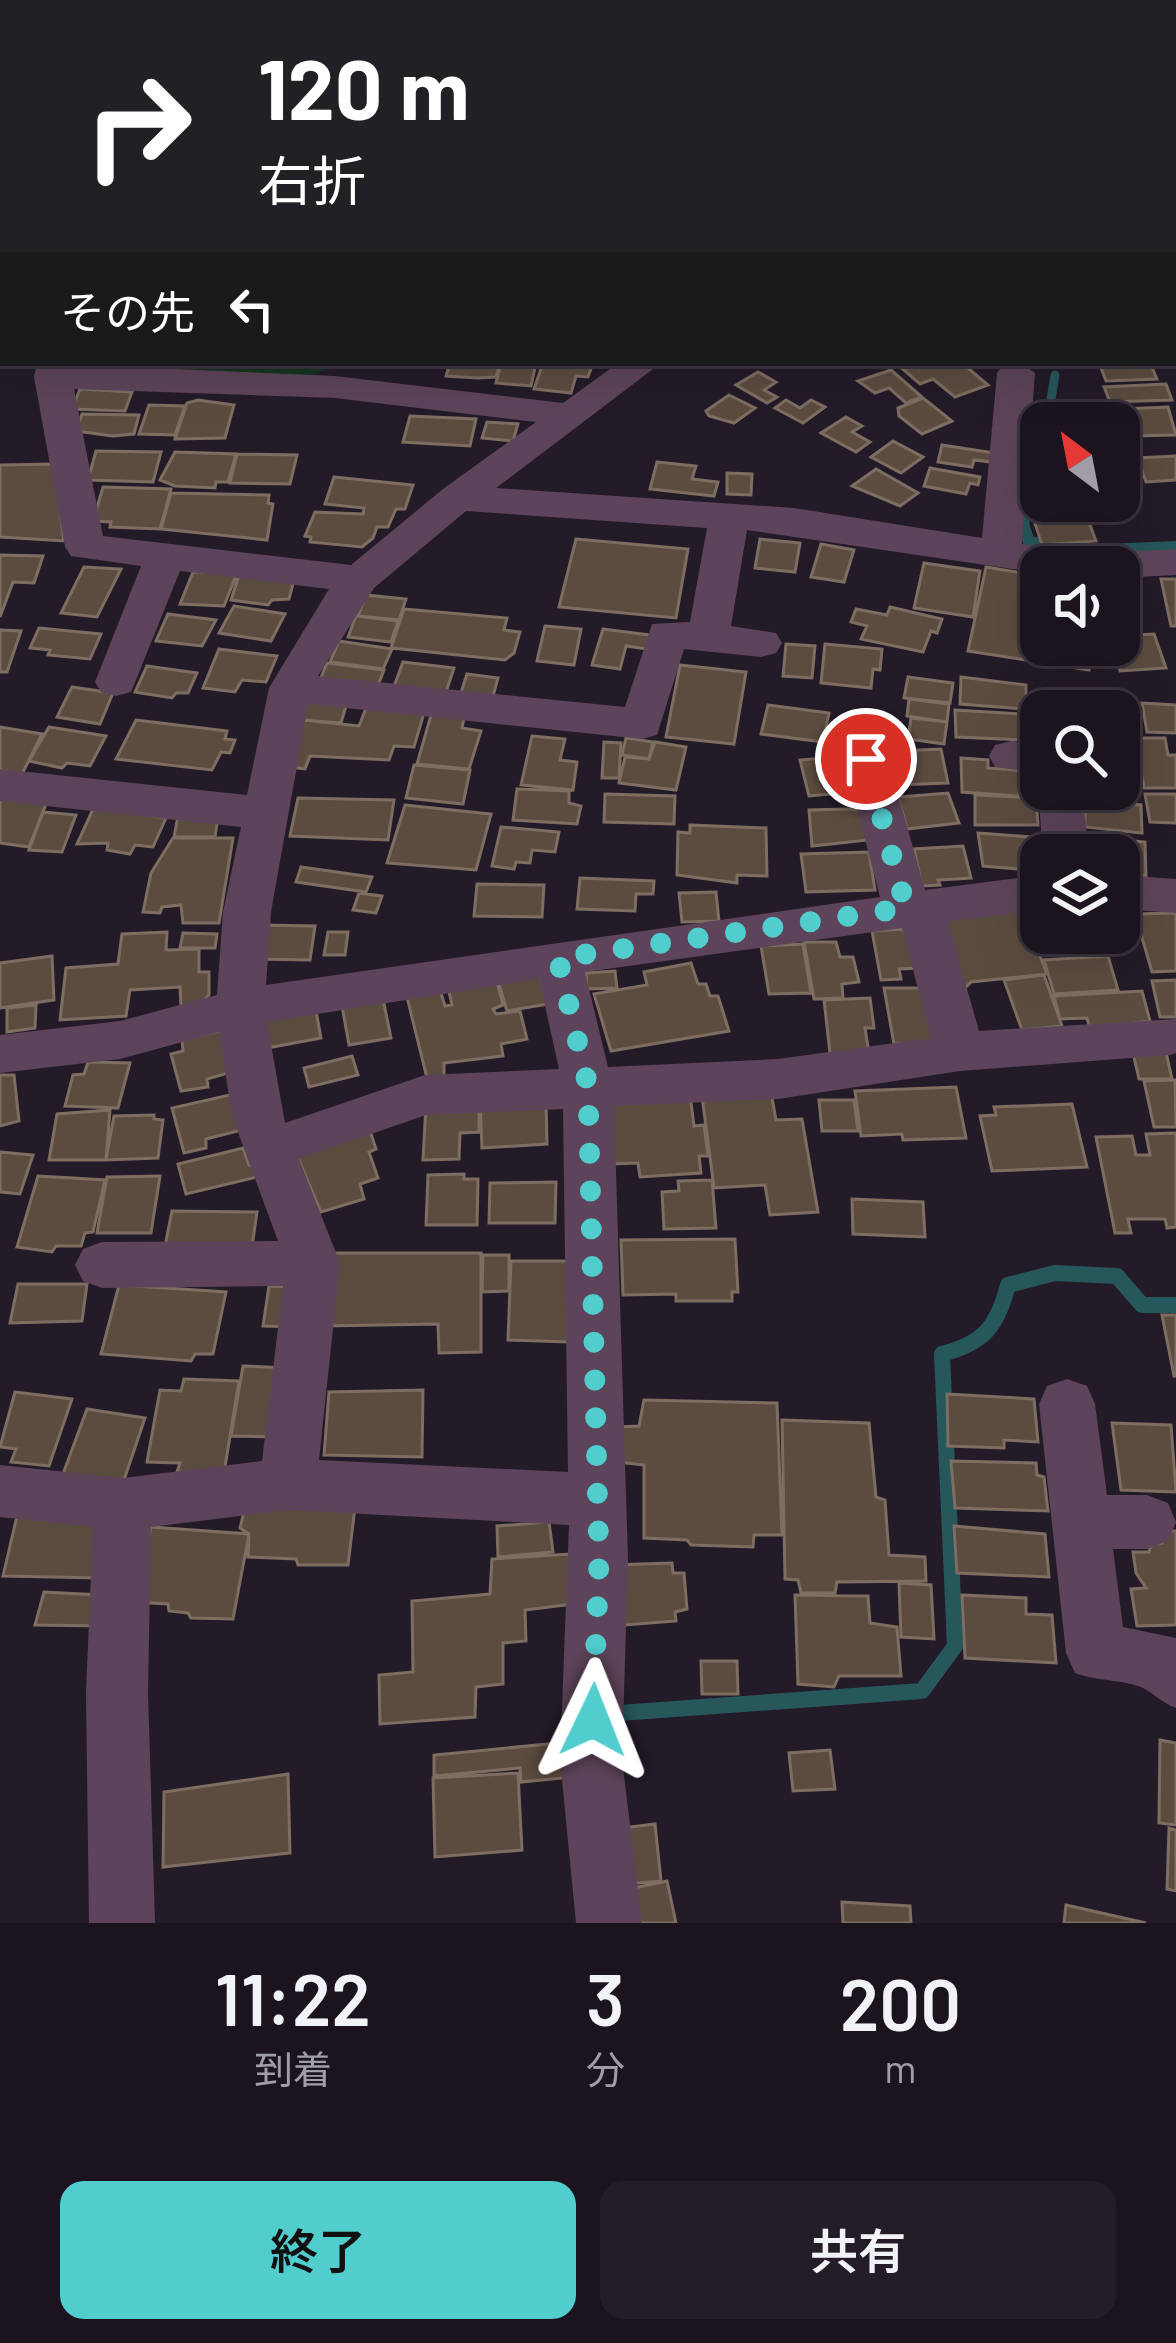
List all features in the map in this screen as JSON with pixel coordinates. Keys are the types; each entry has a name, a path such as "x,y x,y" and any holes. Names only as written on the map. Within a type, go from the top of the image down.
{"street":[{"path":"288,1484 313,1263 257,1116 240,1008 247,912 290,688 340,603 360,579 457,498 638,366"},
{"path":"1001,552 1014,366"},
{"path":"360,579 85,547 54,370 338,375 568,415"},
{"path":"457,498 794,521 1085,567 1176,562"},
{"path":"708,637 729,517"},
{"path":"116,682 166,555"},
{"path":"290,688 642,724 668,634 761,643"},
{"path":"866,759 960,1052"},
{"path":"0,785 265,813"},
{"path":"1140,893 1176,896"},
{"path":"0,1054 120,1040 240,1008 558,958 1020,894"},
{"path":"558,958 588,1086 598,1500 591,1760 609,1923"},
{"path":"269,1149 425,1095 778,1079 960,1052 1170,1036"},
{"path":"102,1265 313,1263"},
{"path":"1067,1405 1096,1653 1157,1660 1176,1679"},
{"path":"0,1491 123,1504 288,1484 598,1500"},
{"path":"122,1923 117,1692 123,1504"},
{"path":"1081,1522 1147,1522"}],"green space":[{"path":"80,366 325,366 303,380"}],"building":[{"path":"449,366 499,366 496,377 446,376"},
{"path":"500,366 535,366 531,386 496,383"},
{"path":"542,366 592,366 588,377 576,376 571,393 534,389"},
{"path":"899,366 966,366 988,385 955,397 933,379 920,384"},
{"path":"1100,366 1151,366 1157,379 1106,381"},
{"path":"891,370 922,397 906,403 889,388 875,393 858,381"},
{"path":"758,372 776,382 764,390 777,397 767,403 736,385"},
{"path":"1166,384 1172,400 1110,402 1104,387"},
{"path":"80,389 132,392 125,411 72,409"},
{"path":"729,395 755,408 734,423 709,416 706,411"},
{"path":"923,398 952,421 922,434 899,416 898,408"},
{"path":"786,400 800,408 811,400 825,407 803,423 775,408"},
{"path":"187,403 234,405 225,438 175,439"},
{"path":"149,405 185,406 175,435 139,434"},
{"path":"1168,407 1176,435 1140,436 1140,408"},
{"path":"82,414 139,415 134,434 113,436 76,431"},
{"path":"410,416 476,419 470,446 403,442"},
{"path":"846,417 862,426 852,432 870,442 856,452 821,433"},
{"path":"487,422 518,424 513,441 482,438"},
{"path":"893,441 923,457 901,473 871,457"},
{"path":"942,445 1001,454 999,463 974,460 972,467 938,462"},
{"path":"96,451 161,452 153,482 88,480"},
{"path":"175,452 236,454 228,482 216,482 215,488 175,486 160,480"},
{"path":"237,454 297,455 290,484 230,483"},
{"path":"1176,456 1176,480 1146,482 1140,458"},
{"path":"657,462 696,466 692,479 718,482 714,496 650,489"},
{"path":"54,464 64,541 0,537 0,465"},
{"path":"930,468 980,477 978,485 970,483 966,494 924,486"},
{"path":"876,469 918,493 900,506 852,486"},
{"path":"727,473 752,474 751,495 727,494"},
{"path":"334,477 413,485 405,509 396,509 388,527 377,527 362,547 310,542 311,537 305,536 315,512 363,514 364,508 325,504"},
{"path":"103,487 171,489 160,529 110,527 111,522 93,521"},
{"path":"171,493 269,495 268,503 273,504 267,540 161,529"},
{"path":"1035,522 1089,522 1096,541 1042,545"},
{"path":"576,539 688,549 676,618 559,607"},
{"path":"760,539 800,543 795,572 755,568"},
{"path":"821,544 854,550 844,582 811,577"},
{"path":"0,555 43,556 34,583 13,582 0,617"},
{"path":"924,563 980,571 973,617 914,608"},
{"path":"84,567 121,569 97,617 61,613"},
{"path":"986,567 1020,573 1020,659 968,651"},
{"path":"193,572 237,573 224,606 180,604"},
{"path":"240,572 295,576 289,599 272,600 268,605 231,600"},
{"path":"1161,579 1176,579 1176,626 1171,626"},
{"path":"366,595 406,599 399,620 358,616"},
{"path":"234,606 285,614 271,641 219,633"},
{"path":"890,607 942,619 923,652 861,639 867,626 851,622 856,609 887,615"},
{"path":"404,609 507,618 504,630 520,632 514,653 505,660 391,648"},
{"path":"168,614 216,620 202,646 156,641"},
{"path":"356,616 398,621 391,642 348,637"},
{"path":"545,626 581,629 574,665 537,661"},
{"path":"39,628 101,634 90,659 48,655 50,650 30,648"},
{"path":"603,629 650,635 647,649 626,646 620,669 592,665"},
{"path":"0,630 21,631 7,672 0,672"},
{"path":"1154,634 1166,668 1120,671 1118,666 1140,666 1140,635"},
{"path":"339,641 392,649 383,669 330,662"},
{"path":"786,644 815,646 812,678 783,676"},
{"path":"825,644 882,649 880,670 873,669 871,688 821,683"},
{"path":"219,649 277,656 266,682 242,680 235,692 203,688"},
{"path":"403,662 454,668 445,695 393,689"},
{"path":"327,663 384,670 377,688 320,680"},
{"path":"680,665 746,672 734,744 666,737"},
{"path":"147,666 197,673 188,693 172,698 135,692"},
{"path":"467,674 498,678 491,703 459,699"},
{"path":"908,677 953,683 950,703 904,698"},
{"path":"961,677 1026,685 1026,690 1020,690 1020,709 960,704"},
{"path":"72,687 113,693 100,724 57,717"},
{"path":"909,699 949,704 947,722 907,716"},
{"path":"307,702 346,706 341,723 302,720"},
{"path":"1142,703 1176,705 1176,733 1147,732"},
{"path":"768,705 829,713 823,742 761,734"},
{"path":"366,708 424,713 414,747 394,746 389,760 310,756 305,769 287,767 303,720 359,726"},
{"path":"955,710 1020,714 1020,740 956,737"},
{"path":"431,715 464,718 462,728 481,731 469,769 417,764"},
{"path":"911,718 947,722 944,744 908,739"},
{"path":"136,720 227,731 225,739 235,740 230,753 221,752 212,770 116,759"},
{"path":"0,727 42,734 22,774 0,770"},
{"path":"49,727 106,736 90,766 67,763 62,768 29,761"},
{"path":"532,736 565,739 560,760 577,762 573,790 521,785"},
{"path":"626,738 653,742 649,759 622,755"},
{"path":"1140,738 1165,738 1168,755 1176,755 1176,788 1144,788"},
{"path":"604,742 621,743 619,778 602,778"},
{"path":"655,742 686,747 676,790 619,783 625,757 649,759"},
{"path":"941,749 948,783 895,785 890,758 901,757 899,751"},
{"path":"846,756 855,792 809,796 800,760"},
{"path":"961,758 988,760 988,768 1019,770 1019,796 962,792"},
{"path":"414,765 470,770 463,804 406,798"},
{"path":"517,789 569,791 569,803 581,806 577,824 513,820"},
{"path":"948,793 959,823 907,829 898,797"},
{"path":"605,794 675,796 674,824 604,822"},
{"path":"1145,794 1176,794 1176,823 1150,822"},
{"path":"975,795 1020,797 1020,810 1037,810 1038,825 975,825"},
{"path":"298,798 394,800 388,840 290,836"},
{"path":"0,799 46,804 29,847 0,843"},
{"path":"405,805 491,814 476,870 387,863"},
{"path":"1141,805 1142,833 1085,827 1085,810 1140,810"},
{"path":"94,807 166,818 153,847 135,845 130,854 107,850 108,843 77,844"},
{"path":"809,810 860,811 868,840 812,846"},
{"path":"43,812 76,815 62,852 29,850"},
{"path":"178,816 218,817 215,837 174,837"},
{"path":"690,825 766,828 767,876 737,875 737,883 677,875 678,832 690,833"},
{"path":"501,827 559,832 555,852 532,850 530,863 516,862 514,869 492,866"},
{"path":"978,833 1020,836 1020,869 983,866"},
{"path":"173,838 233,838 219,923 183,923 181,905 162,907 160,913 143,912 151,873"},
{"path":"1140,841 1145,842 1146,876 1140,876"},
{"path":"963,846 971,878 922,886 914,849"},
{"path":"869,852 875,890 806,892 801,854"},
{"path":"301,867 372,877 366,892 296,882"},
{"path":"580,878 654,881 653,894 636,894 635,911 577,909"},
{"path":"477,884 544,885 542,917 474,916"},
{"path":"716,892 719,921 682,922 679,893"},
{"path":"359,893 382,896 376,913 353,910"},
{"path":"1020,904 1020,954 1039,954 1047,974 971,982 963,990 944,915"},
{"path":"1176,913 1176,971 1152,972 1140,914"},
{"path":"260,925 315,926 310,960 255,959"},
{"path":"903,929 922,968 899,969 901,979 881,980 872,931"},
{"path":"167,932 166,950 199,949 199,972 209,972 209,995 199,1006 181,1007 180,987 130,990 126,1016 60,1020 66,968 118,964 122,934"},
{"path":"328,932 348,932 345,955 324,955"},
{"path":"183,933 217,934 215,948 180,948"},
{"path":"804,942 836,942 840,957 853,957 859,982 842,984 843,998 814,999"},
{"path":"803,944 811,993 769,994 761,946"},
{"path":"52,956 54,1000 0,1008 0,963"},
{"path":"1108,956 1118,990 1054,994 1044,960"},
{"path":"691,963 698,984 706,984 710,996 718,996 729,1031 611,1051 594,994 647,985 644,972"},
{"path":"537,968 548,1004 507,1011 496,974"},
{"path":"615,971 617,988 587,989 586,973"},
{"path":"495,974 503,1005 493,1009 496,1014 520,1011 527,1039 501,1044 503,1056 444,1063 444,1076 427,1078 405,989 438,984 445,1006 452,1005 447,983"},
{"path":"1044,975 1062,1026 1022,1030 1004,980"},
{"path":"1176,980 1176,1017 1160,1017 1152,981"},
{"path":"884,988 925,988 934,1043 894,1044"},
{"path":"1142,991 1150,1021 1090,1029 1087,1018 1060,1019 1054,996"},
{"path":"870,998 874,1028 865,1028 869,1054 830,1053 824,1000"},
{"path":"383,999 391,1038 349,1045 342,1006"},
{"path":"36,1005 35,1028 7,1032 7,1008"},
{"path":"316,1011 321,1038 262,1049 257,1021"},
{"path":"222,1030 235,1071 207,1079 208,1087 181,1091 171,1054 183,1051 182,1040"},
{"path":"1166,1052 1172,1079 1139,1079 1133,1053"},
{"path":"352,1056 358,1075 309,1087 304,1068"},
{"path":"88,1062 130,1063 118,1108 65,1106 73,1075 84,1074"},
{"path":"0,1075 14,1075 19,1121 0,1126"},
{"path":"1175,1080 1176,1127 1154,1127 1144,1081"},
{"path":"956,1087 966,1138 861,1136 855,1091"},
{"path":"771,1092 776,1120 802,1119 818,1212 770,1215 765,1185 714,1188 702,1096"},
{"path":"234,1094 242,1130 206,1139 206,1148 184,1153 172,1108"},
{"path":"690,1095 694,1126 704,1125 708,1156 699,1156 701,1173 640,1177 638,1163 611,1164 605,1100"},
{"path":"480,1100 546,1101 547,1144 482,1148"},
{"path":"819,1100 854,1100 858,1131 822,1131"},
{"path":"426,1104 479,1111 479,1132 460,1133 459,1159 423,1160"},
{"path":"1072,1104 1087,1167 992,1171 980,1116 996,1115 994,1107"},
{"path":"110,1110 106,1160 49,1160 57,1114"},
{"path":"154,1115 163,1120 158,1158 106,1160 114,1116"},
{"path":"369,1128 376,1149 369,1152 378,1178 360,1184 364,1199 321,1212 294,1149"},
{"path":"1176,1133 1176,1227 1167,1228 1165,1219 1128,1219 1131,1233 1115,1233 1096,1137 1132,1136 1136,1155 1150,1155 1146,1134"},
{"path":"243,1148 249,1165 259,1165 261,1176 186,1194 178,1164"},
{"path":"0,1152 33,1155 20,1194 0,1192"},
{"path":"464,1174 464,1179 478,1179 477,1225 426,1225 428,1175"},
{"path":"38,1176 105,1180 93,1232 85,1233 81,1246 56,1246 52,1252 17,1247"},
{"path":"160,1176 151,1233 97,1233 107,1177"},
{"path":"712,1180 716,1228 664,1229 662,1192 679,1191 678,1181"},
{"path":"556,1182 555,1223 489,1223 490,1183"},
{"path":"852,1199 923,1202 925,1237 853,1234"},
{"path":"172,1211 257,1212 252,1247 165,1246"},
{"path":"735,1239 738,1292 732,1292 732,1301 676,1301 676,1294 623,1295 621,1240"},
{"path":"327,1253 481,1253 481,1352 439,1353 438,1324 323,1326"},
{"path":"483,1255 509,1255 509,1291 482,1292"},
{"path":"511,1261 572,1261 569,1342 508,1340"},
{"path":"18,1284 87,1284 82,1321 10,1323"},
{"path":"119,1285 226,1292 213,1354 195,1354 191,1361 101,1354"},
{"path":"269,1286 303,1287 298,1327 263,1326"},
{"path":"1162,1315 1176,1315 1176,1376 1174,1376"},
{"path":"243,1366 292,1368 282,1437 231,1436"},
{"path":"184,1379 239,1381 224,1473 177,1472 180,1463 147,1462 160,1390 181,1391"},
{"path":"423,1390 422,1457 324,1455 329,1392"},
{"path":"15,1392 72,1399 49,1466 11,1462 16,1449 0,1447"},
{"path":"947,1394 1034,1399 1038,1442 1004,1440 1004,1448 948,1446"},
{"path":"644,1400 777,1403 782,1535 754,1535 753,1547 644,1538 644,1465 617,1462 618,1427 639,1426"},
{"path":"87,1409 145,1418 123,1483 63,1474"},
{"path":"782,1420 869,1423 876,1497 885,1500 889,1555 925,1557 926,1581 837,1582 835,1593 801,1593 798,1580 785,1579"},
{"path":"1112,1423 1171,1425 1176,1492 1121,1490"},
{"path":"951,1461 1036,1463 1037,1475 1044,1477 1048,1511 955,1508"},
{"path":"246,1504 355,1507 348,1565 298,1565 296,1559 248,1557 249,1534 240,1528"},
{"path":"17,1516 94,1520 100,1578 3,1576"},
{"path":"549,1522 553,1552 498,1557 497,1526"},
{"path":"954,1526 1045,1534 1049,1577 957,1573"},
{"path":"151,1527 249,1534 233,1619 191,1618 188,1613 169,1611 168,1604 136,1602"},
{"path":"1163,1531 1176,1531 1176,1625 1137,1626 1131,1589 1146,1588 1136,1573 1133,1552 1149,1552 1151,1544 1162,1543"},
{"path":"570,1554 574,1604 525,1610 526,1641 503,1643 503,1684 476,1687 475,1717 380,1724 379,1675 413,1672 412,1601 490,1594 492,1559"},
{"path":"672,1563 673,1573 684,1573 687,1609 675,1612 676,1621 613,1626 611,1565"},
{"path":"899,1583 931,1585 934,1639 901,1637"},
{"path":"44,1592 100,1595 99,1626 35,1625"},
{"path":"795,1595 868,1596 870,1623 897,1627 901,1676 839,1676 834,1687 798,1684"},
{"path":"962,1595 1026,1598 1026,1614 1052,1615 1056,1663 965,1658"},
{"path":"701,1661 737,1661 738,1694 702,1694"},
{"path":"1160,1740 1176,1743 1176,1825 1159,1823"},
{"path":"569,1742 573,1777 521,1782 520,1768 434,1776 434,1755"},
{"path":"830,1750 835,1789 793,1791 789,1753"},
{"path":"518,1773 522,1850 435,1857 433,1778"},
{"path":"288,1774 290,1853 163,1867 164,1792"},
{"path":"655,1824 661,1881 628,1884 622,1828"},
{"path":"1169,1828 1176,1830 1176,1891 1167,1889"},
{"path":"667,1881 676,1923 636,1923 629,1889"},
{"path":"842,1902 910,1906 911,1923 843,1923"},
{"path":"1066,1905 1146,1923 1064,1923"}],"waterway":[{"path":"1050,402 1055,375"},
{"path":"1024,522 1029,542 1083,551 1176,547"},
{"path":"606,1714 922,1691 955,1646 942,1354 987,1331 1008,1285 1055,1273 1117,1276 1142,1305 1176,1305"}],"route":[{"path":"593,1720 599,1561 588,1086 558,958 906,908 866,759"}]}
